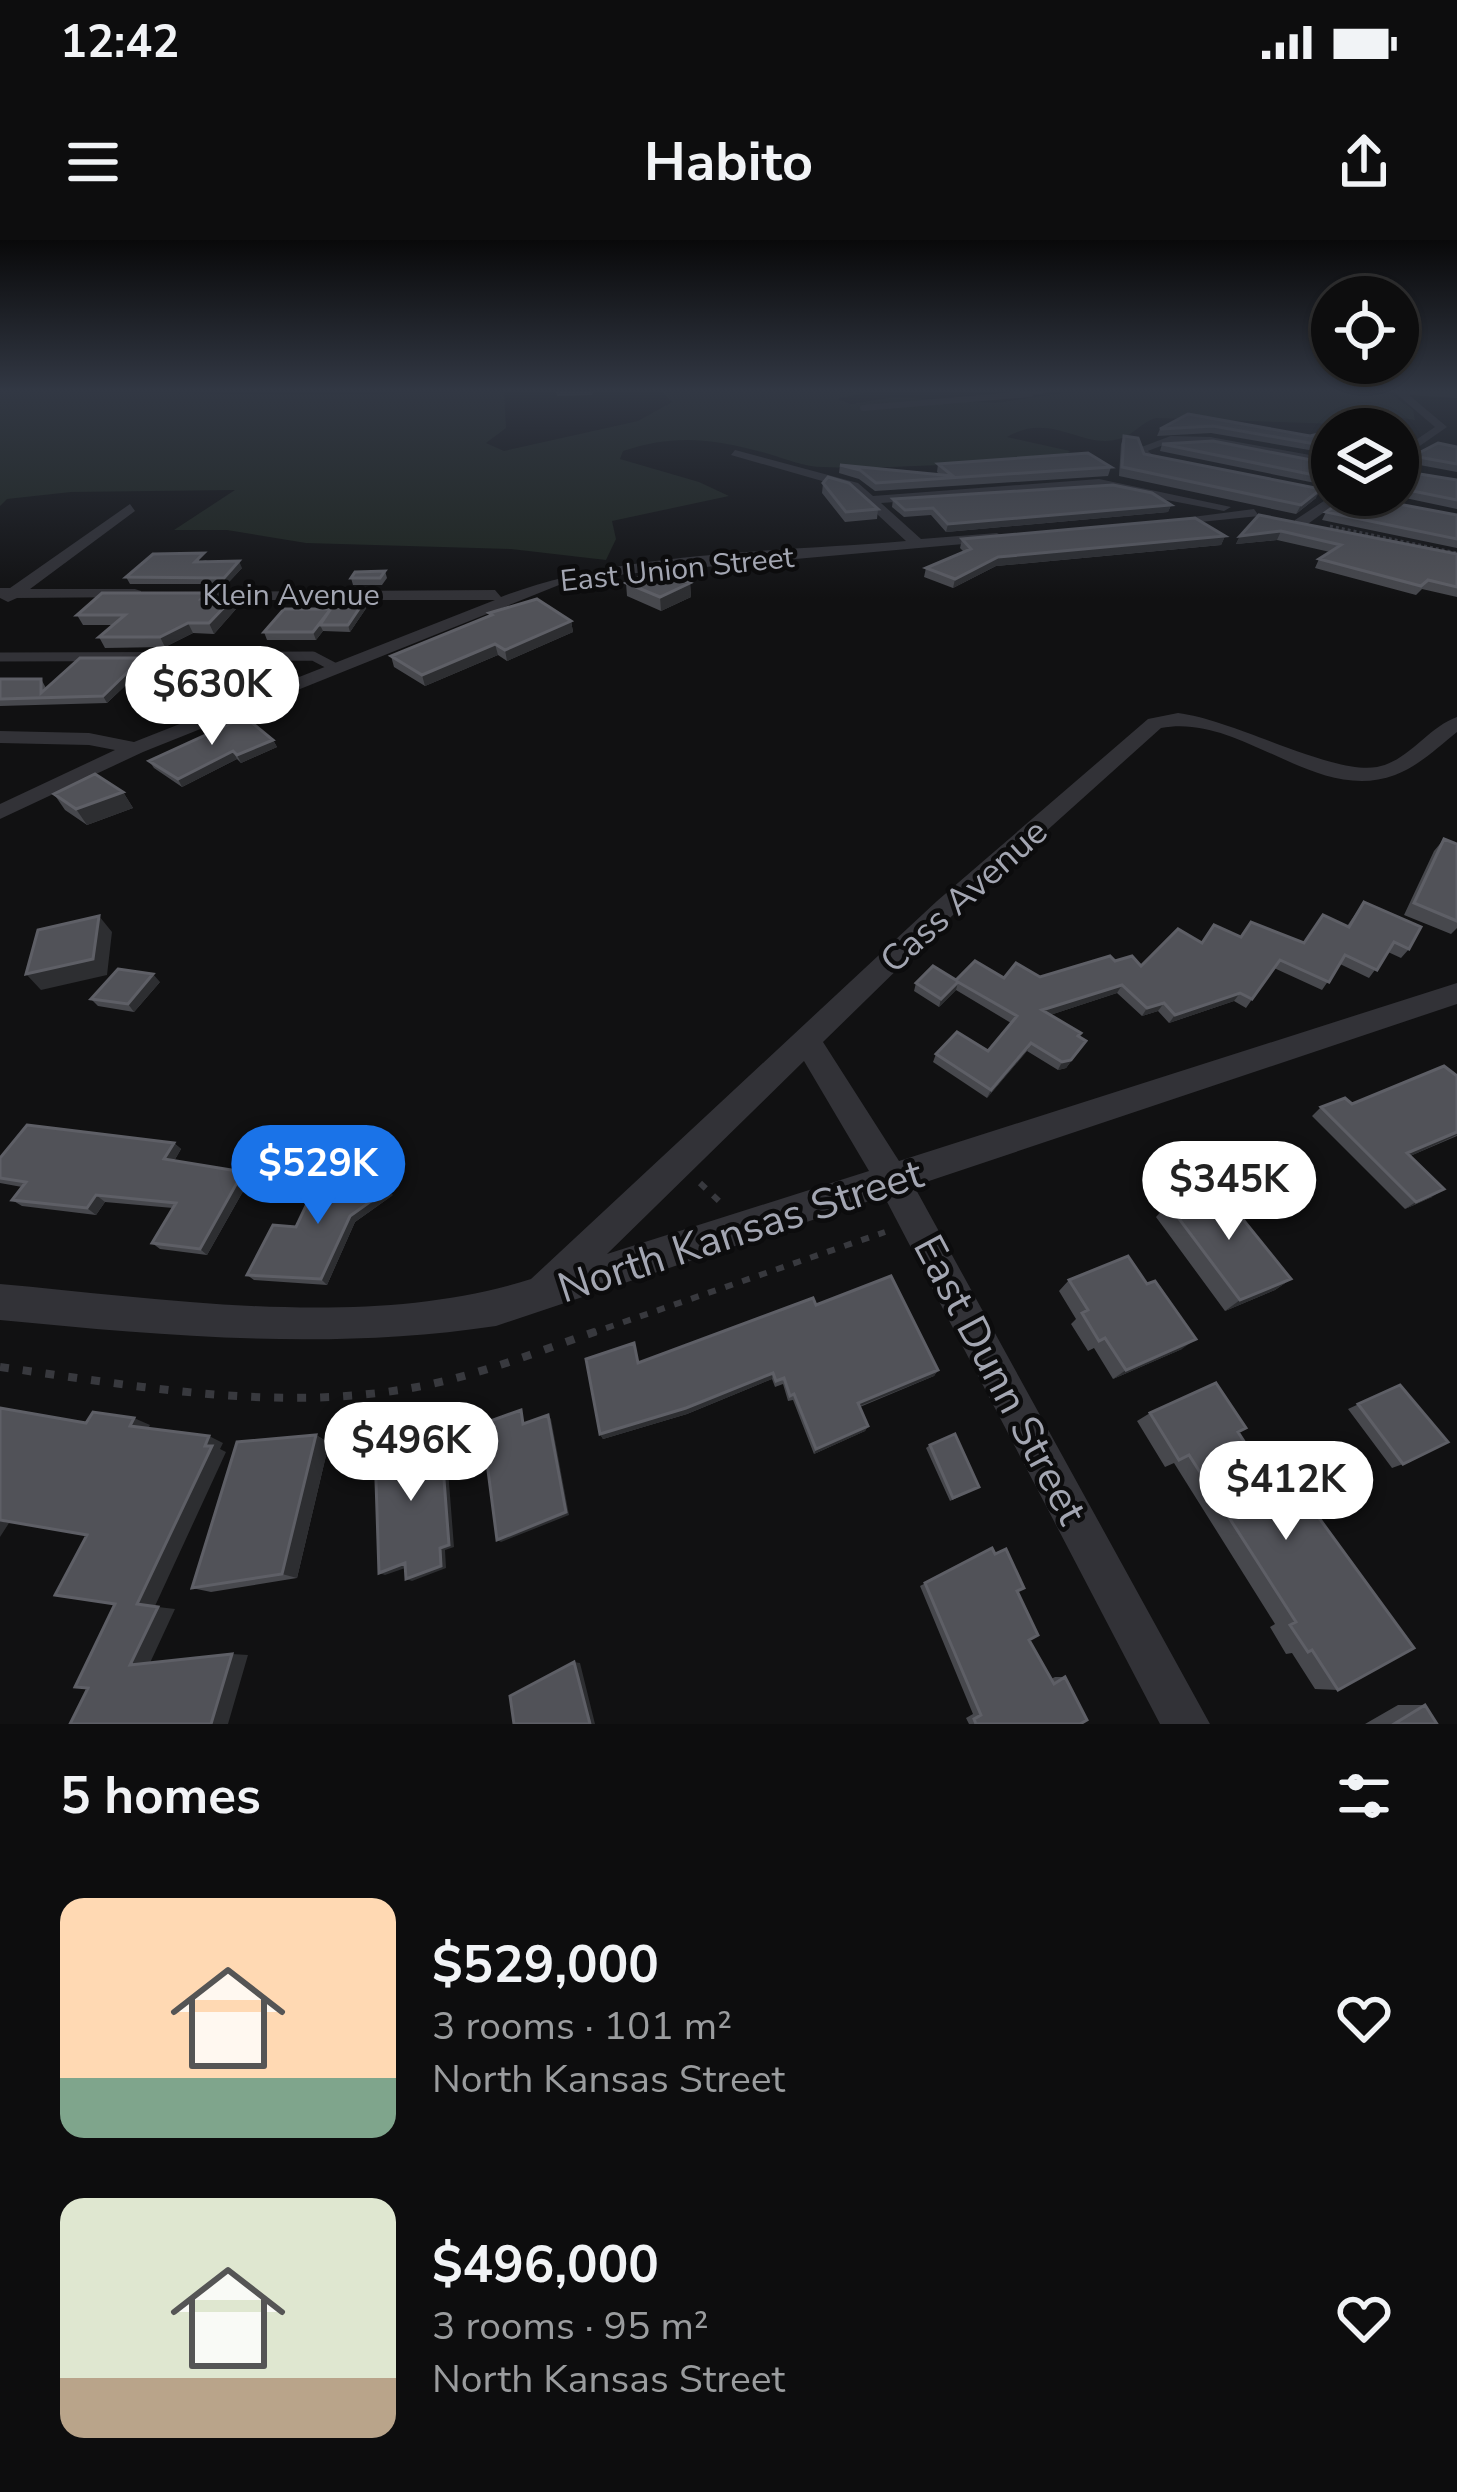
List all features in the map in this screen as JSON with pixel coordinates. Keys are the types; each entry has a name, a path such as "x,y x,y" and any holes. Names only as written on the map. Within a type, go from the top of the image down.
{"street":[{"path":"762,460 848,483 874,500 918,544"},
{"path":"874,500 1099,483 1322,528"},
{"path":"4,596 130,508"},
{"path":"1141,524 1254,514"},
{"path":"1300,523 1311,516"},
{"name":"East Union Street","path":"0,812 136,748 511,595 591,574 1007,536"},
{"name":"Klein Avenue","path":"4,596 511,595"},
{"name":"Cass Avenue","path":"539,1296 946,907 1160,720 1192,721 1334,767 1367,773 1399,765 1457,723"},
{"path":"0,737 89,739 136,748"},
{"name":"North Kansas Street","path":"0,1301 224,1323 332,1327 418,1322 539,1296 1457,993"},
{"name":"East Dunn Street","path":"806,1040 893,1181 1186,1724"}],"lane":[{"path":"1166,460 1173,462"},
{"path":"1299,488 1311,490"},
{"path":"0,657 313,656 334,667"}],"path":[{"path":"1326,516 1320,523 1457,553"},
{"path":"678,1161 748,1229"}],"shaded area":[{"path":"0,460 624,460 729,496 612,521 616,539 606,560 511,549 306,543 227,530 174,530 235,490 71,492 7,499 0,506"},
{"path":"790,460 1061,460 1056,465 816,467"}],"building":[{"path":"1100,460 1111,467 876,483 860,470 840,465 953,476 938,464"},
{"path":"1122,460 1176,460 1311,487 1311,497 1301,505 1122,467"},
{"path":"1242,460 1311,460 1311,474"},
{"path":"1419,474 1457,480 1457,500 1419,492"},
{"path":"828,477 849,483 878,509 846,512 823,483"},
{"path":"1113,485 1152,493 1171,505 948,524 933,508 905,510 893,499"},
{"path":"1419,508 1457,515 1457,539 1345,516 1419,516"},
{"path":"1259,515 1457,554 1457,587 1428,580 1421,586 1319,559 1341,545 1281,531 1240,536"},
{"path":"1195,518 1225,536 998,557 955,579 926,568 971,549 962,539"},
{"path":"204,553 195,562 239,561 224,578 126,577 153,554"},
{"path":"656,570 690,583 660,597 626,583"},
{"path":"385,571 380,578 351,578 355,572"},
{"path":"102,593 206,593 201,599 232,599 209,623 188,623 160,637 99,637 125,615 77,615"},
{"path":"339,597 367,597 348,625 320,625 330,610 313,632 264,632 284,609 331,609"},
{"path":"537,599 571,621 505,650 495,644 422,675 391,656 492,615 489,613"},
{"path":"80,658 142,658 103,696 0,699 0,679 41,679 41,693"},
{"path":"245,717 273,740 237,755 233,751 178,779 149,761"},
{"path":"95,774 123,792 76,809 54,794"},
{"path":"1444,839 1457,844 1457,921 1414,903"},
{"path":"1364,902 1421,927 1409,949 1394,942 1377,970 1345,955 1329,982 1280,960 1252,999 1240,993 1175,1015 1164,1003 1147,1008 1122,985 1042,1010 1081,1033 1078,1036 1086,1041 1071,1060 1062,1062 1031,1043 991,1090 936,1054 957,1032 988,1051 1017,1016 958,982 941,999 916,983 933,966 956,980 975,961 1004,978 1016,963 1040,977 1110,956 1115,961 1132,956 1141,966 1178,929 1202,943 1214,925 1241,937 1251,922 1304,943 1323,915 1349,927"},
{"path":"99,916 93,959 26,974 38,930"},
{"path":"118,969 153,974 128,1004 91,999"},
{"path":"1444,1066 1457,1076 1457,1132 1407,1153 1444,1189 1416,1202 1321,1107 1345,1098 1352,1104"},
{"path":"27,1125 174,1143 164,1159 243,1172 200,1249 152,1243 176,1203 96,1195 87,1208 12,1200 26,1182 0,1178 0,1158"},
{"path":"359,1159 388,1189 350,1216 321,1279 247,1275 273,1225 296,1227 313,1191"},
{"path":"1216,1186 1291,1279 1240,1300 1168,1204"},
{"path":"1128,1256 1147,1284 1155,1281 1196,1339 1126,1370 1105,1338 1099,1341 1082,1313 1088,1310 1069,1280"},
{"path":"891,1276 938,1370 858,1403 868,1426 816,1449 794,1394 790,1396 784,1378 776,1381 773,1373 686,1408 600,1434 586,1359 634,1343 638,1363 813,1298 816,1305"},
{"path":"1216,1383 1246,1428 1238,1432 1293,1517 1311,1507 1414,1648 1338,1690 1312,1650 1308,1652 1290,1625 1296,1622 1189,1455 1179,1460 1150,1413"},
{"path":"1400,1385 1448,1442 1403,1464 1358,1404"},
{"path":"0,1408 86,1423 93,1412 134,1418 130,1426 209,1436 205,1446 212,1446 137,1604 158,1607 130,1665 232,1654 211,1724 70,1724 88,1688 75,1687 115,1604 55,1595 87,1535 0,1520"},
{"path":"521,1410 523,1424 548,1415 566,1512 497,1540 482,1424"},
{"path":"440,1427 449,1545 440,1548 441,1566 406,1579 405,1563 379,1573 375,1450"},
{"path":"955,1434 979,1487 953,1498 930,1445"},
{"path":"316,1435 282,1574 192,1588 237,1442"},
{"path":"992,1548 995,1554 1006,1549 1024,1588 1017,1591 1038,1635 1029,1640 1054,1684 1065,1677 1087,1720 1080,1724 976,1724 974,1719 981,1715 925,1583"},
{"path":"574,1662 590,1724 514,1724 510,1696"},
{"path":"1425,1705 1437,1724 1394,1724"}]}
